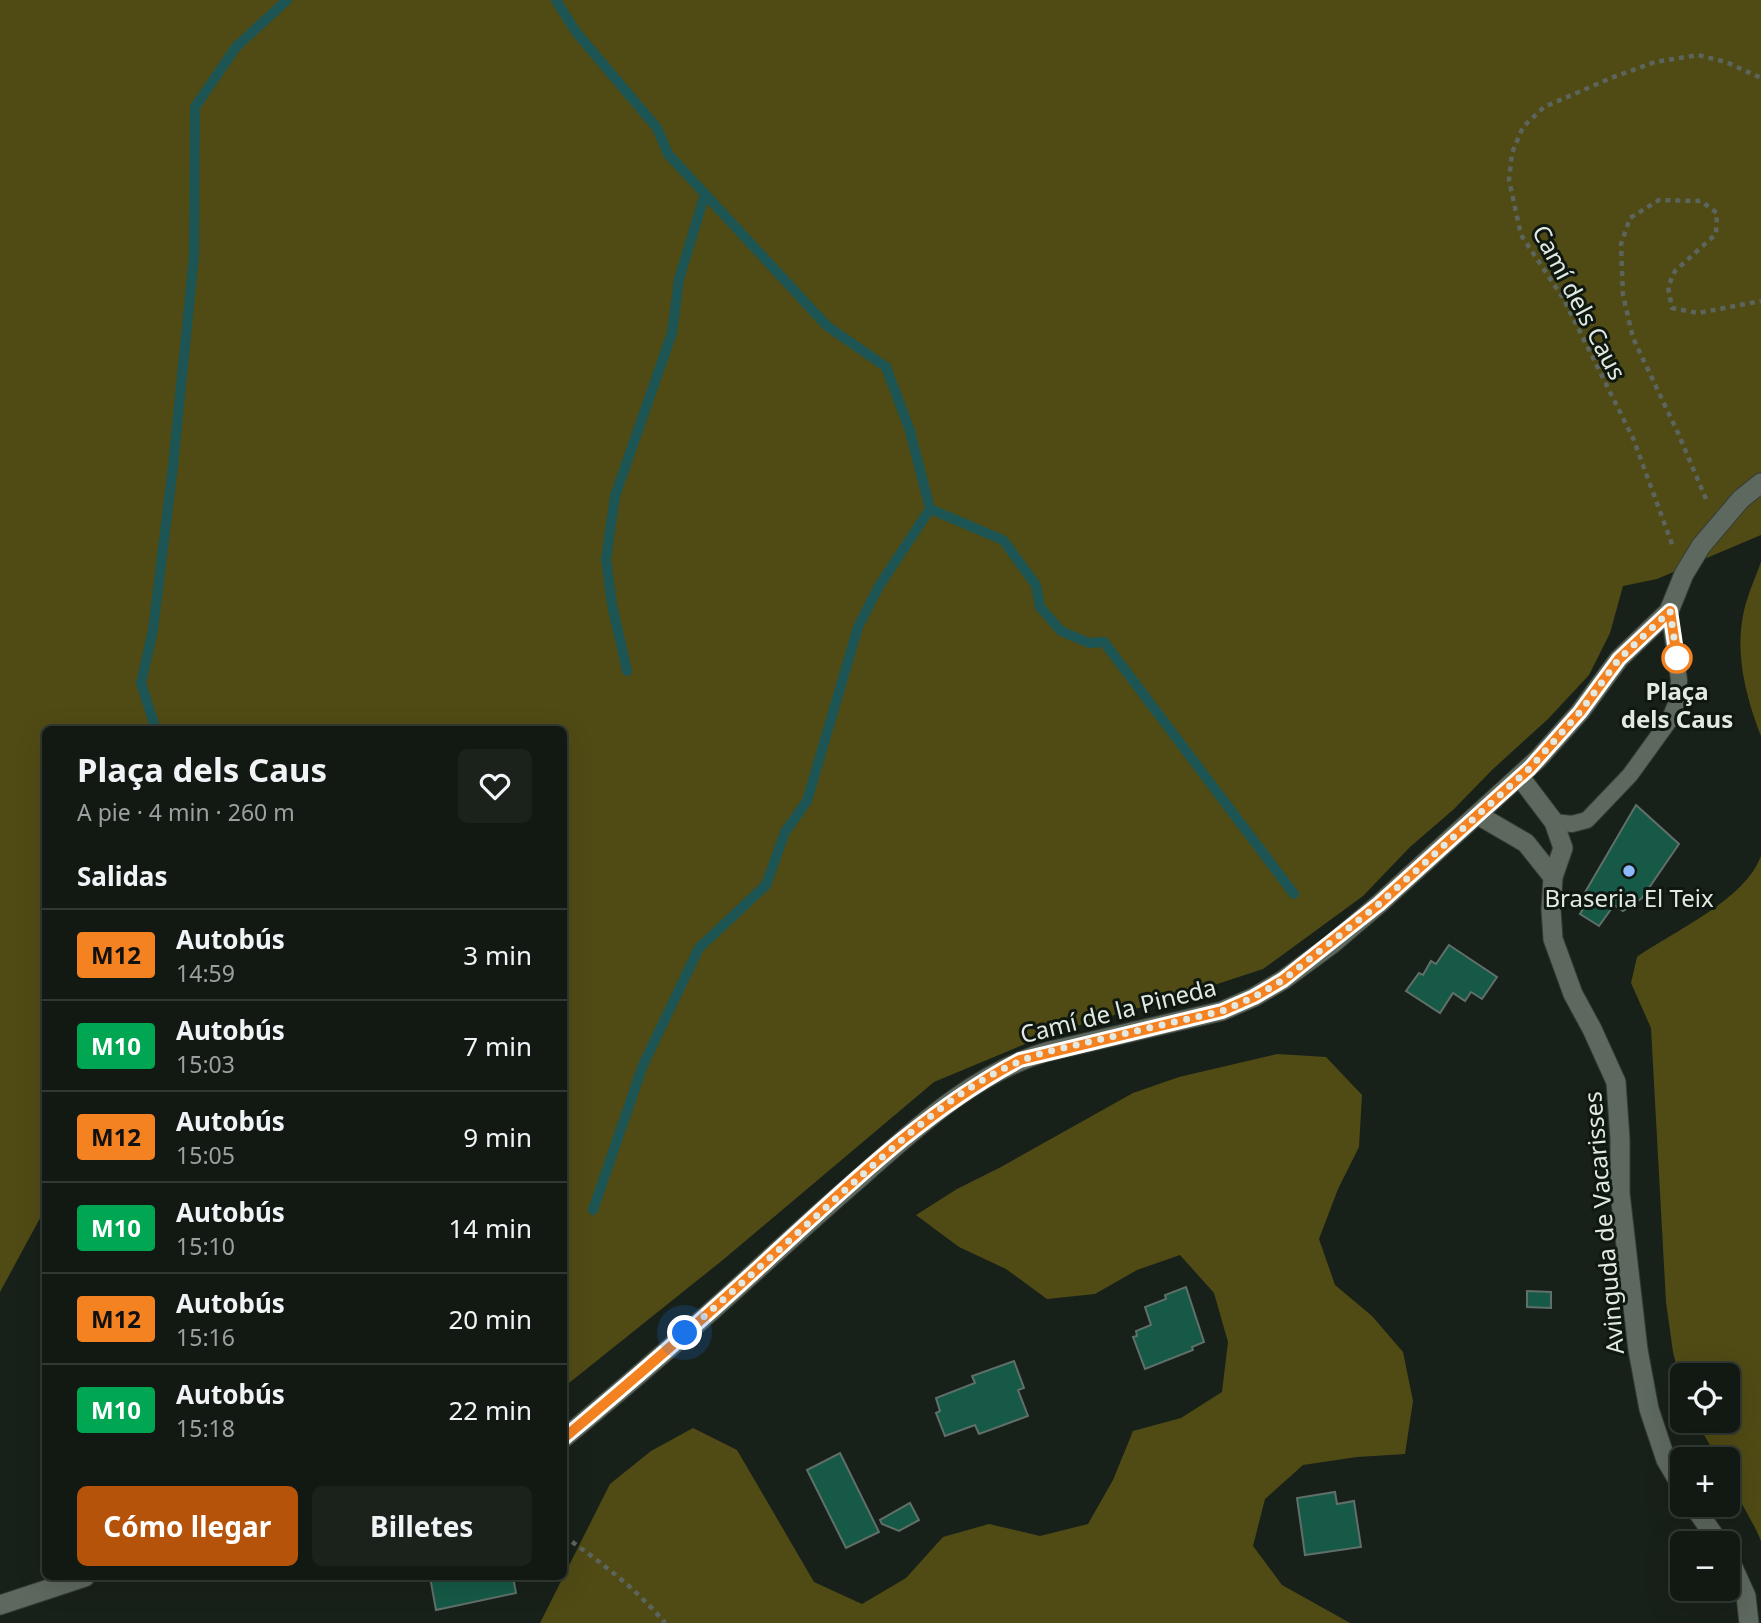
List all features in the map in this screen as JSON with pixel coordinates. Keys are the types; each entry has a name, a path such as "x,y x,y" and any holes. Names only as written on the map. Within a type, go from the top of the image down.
{"street":[{"path":"1553,877 1526,843 1471,821 1520,777 1567,727 1619,659 1670,611 1684,574 1700,546 1741,499 1761,483"},
{"name":"Avinguda de Vacarisses","path":"1520,777 1553,822 1563,848 1553,877 1550,909 1553,939 1573,994 1616,1082 1620,1193 1638,1350 1649,1409 1670,1467"},
{"name":"Camí de la Pineda","path":"567,1435 941,1109 1020,1060 1194,1019 1222,1011 1254,997 1283,980 1332,943 1471,821"},
{"path":"0,1605 76,1580"},
{"path":"1740,1582 1746,1596 1749,1623"}],"lane":[{"path":"1553,822 1572,824 1587,820 1630,775 1669,721 1678,699 1679,680 1670,611"}],"path":[{"name":"Camí dels Caus","path":"1684,574 1633,438 1563,298 1521,235 1509,180 1512,153 1524,127 1544,107 1655,62 1698,55 1727,62 1761,78"},
{"path":"1716,526 1678,433 1633,338 1623,295 1621,244 1630,218 1659,200 1701,201 1717,213 1716,234 1675,271 1668,287 1672,309 1698,313 1761,301"},
{"path":"567,1538 605,1564 665,1623"}],"shaded area":[{"path":"0,0 1761,0 1761,535 1657,579 1623,586 1610,633 1589,675 1548,719 1410,847 1363,896 1263,969 1049,1034 934,1082 724,1259 567,1385 567,726 42,726 42,1215 0,1292"},
{"path":"1761,562 1761,736 1746,688 1741,637 1746,603"},
{"path":"1761,856 1761,1541 1740,1499 1740,1447 1711,1447 1703,1433 1740,1433 1740,1363 1676,1363 1673,1352 1666,1302 1651,1028 1631,983 1637,957 1707,913 1740,887 1753,872"},
{"path":"1277,1054 1326,1057 1362,1095 1359,1147 1338,1189 1319,1239 1335,1285 1372,1316 1403,1352 1413,1401 1405,1454 1357,1457 1303,1465 1265,1499 1253,1546 1282,1585 1350,1623 540,1623 562,1580 567,1580 567,1569 610,1484 651,1451 693,1428 737,1450 814,1582 862,1604 906,1578 943,1537 989,1524 1040,1536 1088,1524 1113,1480 1133,1431 1181,1418 1222,1392 1228,1342 1214,1293 1180,1255 1137,1270 1095,1294 1047,1299 1006,1269 959,1247 916,1215 957,1189 1133,1093 1179,1077"}],"building":[{"name":"Braseria El Teix","path":"1636,805 1679,844 1642,898 1623,911 1614,905 1599,926 1580,914 1583,909 1577,906"},
{"path":"1449,945 1497,977 1482,999 1471,992 1465,1001 1453,993 1440,1013 1406,991 1419,973 1423,975 1431,961 1436,964"},
{"path":"1186,1287 1204,1342 1192,1347 1193,1350 1145,1369 1133,1337 1137,1336 1136,1331 1151,1325 1145,1307"},
{"path":"1527,1291 1551,1292 1551,1308 1527,1307"},
{"path":"1014,1361 1024,1388 1018,1390 1028,1416 979,1434 975,1425 945,1436 936,1413 940,1411 936,1398 975,1383 972,1376"},
{"path":"840,1453 879,1532 846,1548 807,1470"},
{"path":"1335,1492 1337,1504 1354,1501 1361,1547 1305,1555 1297,1498"},
{"path":"910,1503 919,1520 899,1531 882,1524 880,1520"},
{"path":"431,1580 514,1580 516,1593 436,1610"}],"waterway":[{"path":"155,726 141,683 153,630 194,256 195,107 236,47 287,0"},
{"path":"556,0 576,32 657,128 668,154 827,326 886,367 910,431 930,509 1003,540 1036,585 1040,607 1061,631 1089,643 1104,642 1294,894"},
{"path":"627,671 612,605 606,559 615,496 672,333 679,279 705,194"},
{"path":"593,1210 643,1065 699,948 766,885 785,832 807,801 858,627 879,586 930,509"}],"bus line":[{"name":"M12","path":"567,1435 722,1302 894,1147 941,1109 1020,1060 1222,1011 1283,980 1379,904 1530,768 1580,712 1632,644 1670,611 1677,658"}],"place":[{"name":"Plaça dels Caus","path":"1677,658"},
{"name":"Braseria El Teix","path":"1629,871"}],"route":[{"path":"685,1333 894,1147 941,1109 997,1072 1020,1060 1046,1052 1222,1011 1283,980 1379,904 1530,768 1580,712 1632,644 1670,611 1677,658"}]}
